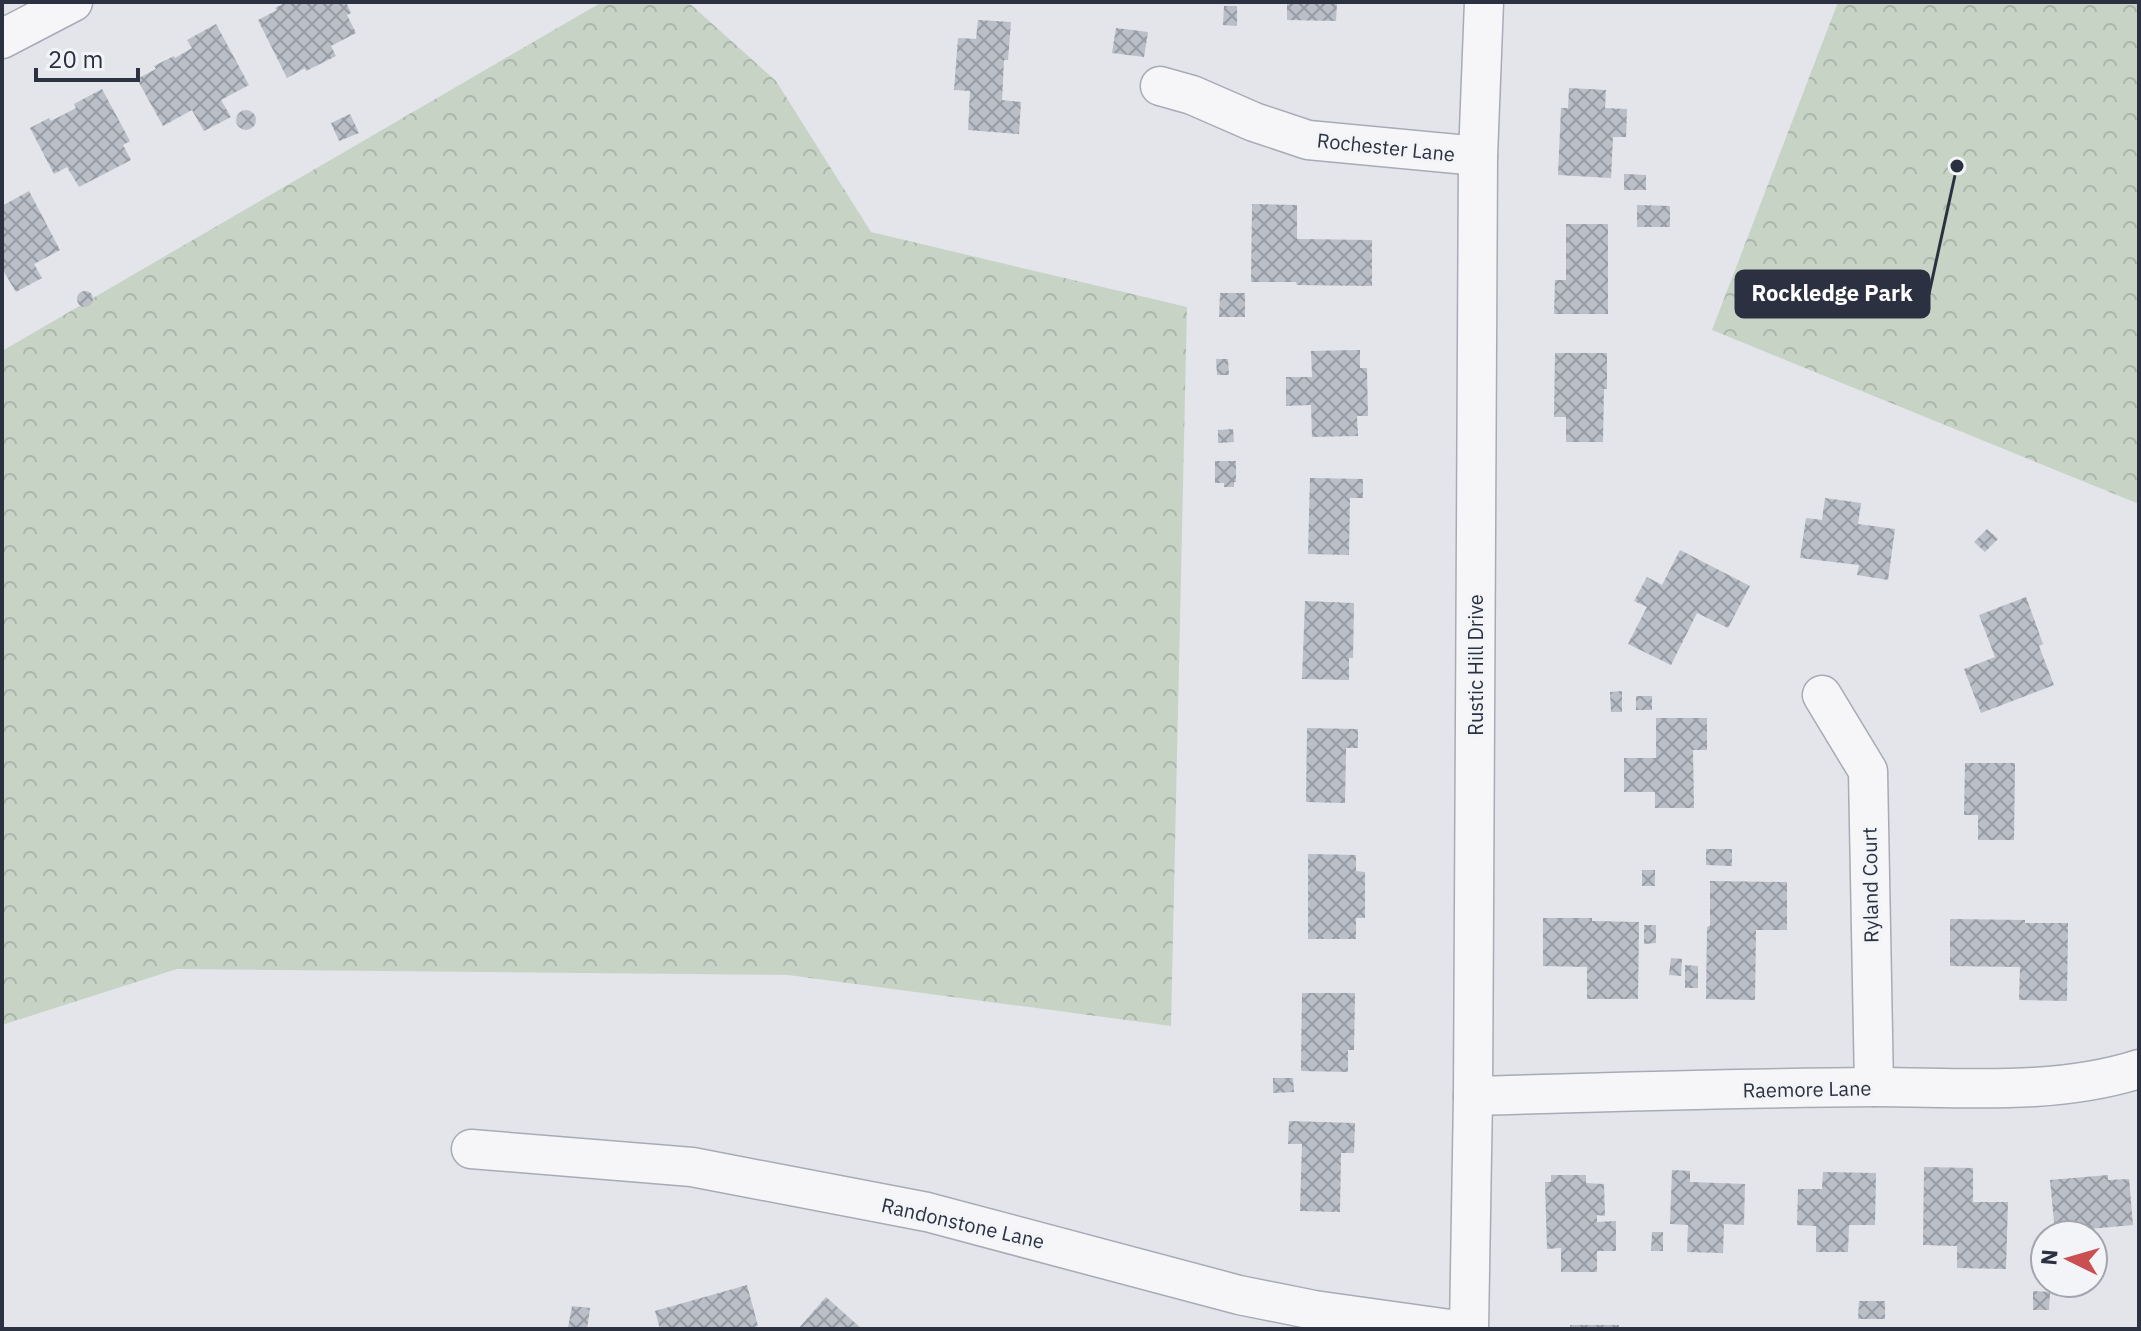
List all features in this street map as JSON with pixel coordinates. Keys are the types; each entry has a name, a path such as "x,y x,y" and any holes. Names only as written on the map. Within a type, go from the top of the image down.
{"street":[{"path":"2,39 73,2"},
{"name":"Rustic Hill Drive","path":"1469,1329 1478,156 1484,2"},
{"name":"Rochester Lane","path":"1160,86 1192,95 1254,122 1308,140 1478,156"},
{"name":"Ryland Court","path":"1822,695 1868,771 1874,1087"},
{"name":"Raemore Lane","path":"1473,1096 1874,1087 2017,1088 2084,1082 2139,1069"},
{"name":"Randonstone Lane","path":"471,1149 692,1167 927,1212 1239,1295 1314,1310 1450,1329"}],"green space":[{"path":"602,2 688,2 776,81 871,232 1187,307 1171,1026 788,975 177,969 2,1025 2,351"},
{"path":"1838,2 2139,2 2139,504 1712,330"}],"building":[{"path":"287,2 346,2 351,13 347,15 356,33 331,46 336,56 287,78 258,20"},
{"path":"1287,2 1337,2 1336,21 1287,20"},
{"path":"1224,6 1237,6 1237,26 1223,25"},
{"path":"978,20 1011,22 1008,60 1004,60 1002,100 1021,102 1019,134 968,130 970,91 954,90 958,38 976,39"},
{"path":"216,24 249,85 221,100 231,117 204,131 192,110 163,126 137,79 156,69 154,66 192,48 187,40"},
{"path":"1116,28 1148,32 1144,57 1112,53"},
{"path":"1569,88 1606,90 1605,108 1627,109 1626,137 1613,137 1611,178 1558,175 1561,108 1568,108"},
{"path":"102,89 130,141 123,145 131,160 79,187 67,167 54,174 30,128 76,108 74,104"},
{"path":"242,110 250,110 256,120 250,130 242,130 236,124 236,116"},
{"path":"350,114 359,133 339,141 331,123"},
{"path":"1624,174 1646,175 1646,190 1624,190"},
{"path":"29,191 60,250 34,264 42,278 16,292 2,273 2,206"},
{"path":"1252,204 1297,205 1297,239 1372,240 1372,286 1251,282"},
{"path":"1637,205 1670,206 1670,227 1637,227"},
{"path":"1566,224 1608,224 1608,314 1554,314 1555,280 1566,280"},
{"path":"82,291 88,291 93,299 91,305 82,307 77,302 77,296"},
{"path":"1220,293 1245,293 1245,317 1219,317"},
{"path":"1360,350 1360,368 1367,368 1368,416 1357,416 1358,436 1312,437 1311,405 1286,406 1286,377 1312,377 1311,351"},
{"path":"1555,353 1607,353 1603,442 1566,442 1566,417 1554,417"},
{"path":"1216,359 1228,359 1229,375 1217,375"},
{"path":"1233,429 1234,442 1218,443 1218,430"},
{"path":"1215,461 1236,461 1234,487 1215,483"},
{"path":"1310,478 1363,479 1363,498 1350,498 1349,555 1308,554"},
{"path":"1825,498 1861,503 1858,524 1895,529 1888,580 1857,575 1859,565 1800,558 1806,518 1822,520"},
{"path":"1987,529 1998,539 1985,552 1974,542"},
{"path":"1680,550 1750,586 1728,628 1697,613 1671,665 1628,644 1647,607 1634,601 1647,577 1662,585"},
{"path":"2026,597 2043,644 2039,646 2054,685 1981,713 1964,669 1995,657 1979,615"},
{"path":"1305,601 1354,603 1353,658 1349,658 1349,680 1302,679"},
{"path":"1622,691 1622,712 1611,712 1610,692"},
{"path":"1636,696 1652,696 1652,710 1636,710"},
{"path":"1656,718 1707,718 1707,750 1693,750 1694,808 1655,808 1655,792 1624,792 1624,758 1656,758"},
{"path":"1307,728 1358,729 1358,748 1346,748 1345,803 1306,802"},
{"path":"1965,763 2015,763 2014,840 1978,840 1978,815 1964,815"},
{"path":"1706,849 1732,849 1732,866 1706,865"},
{"path":"1308,854 1356,855 1356,871 1365,872 1365,918 1356,918 1356,939 1308,939"},
{"path":"1642,870 1655,870 1655,886 1642,886"},
{"path":"1710,881 1787,882 1787,930 1756,930 1755,1000 1706,999"},
{"path":"1543,918 1639,922 1638,999 1587,999 1587,967 1543,966"},
{"path":"1950,919 2068,923 2067,1001 2019,1000 2020,967 1950,966"},
{"path":"1644,925 1656,925 1656,943 1644,944"},
{"path":"1671,958 1682,959 1681,976 1669,975"},
{"path":"1685,965 1698,966 1698,988 1685,988"},
{"path":"1302,993 1355,993 1354,1050 1348,1050 1348,1072 1301,1071"},
{"path":"1273,1078 1293,1078 1294,1092 1273,1093"},
{"path":"1289,1121 1355,1123 1354,1153 1341,1153 1340,1212 1300,1211 1302,1144 1288,1144"},
{"path":"1924,1167 1973,1168 1973,1202 2008,1202 2006,1269 1957,1268 1957,1246 1923,1245"},
{"path":"1672,1170 1690,1171 1690,1182 1745,1184 1744,1225 1724,1224 1723,1253 1687,1252 1688,1225 1670,1224"},
{"path":"1823,1172 1876,1173 1875,1225 1849,1225 1848,1252 1816,1252 1816,1226 1797,1225 1798,1189 1822,1189"},
{"path":"1551,1175 1586,1175 1586,1183 1604,1184 1605,1216 1597,1215 1597,1222 1616,1221 1616,1251 1597,1251 1597,1272 1561,1272 1561,1248 1547,1249 1545,1182 1551,1182"},
{"path":"2108,1175 2108,1180 2129,1179 2133,1225 2109,1227 2109,1219 2054,1219 2050,1180"},
{"path":"1652,1232 1663,1232 1663,1251 1651,1251"},
{"path":"747,1285 758,1326 747,1329 660,1329 655,1311"},
{"path":"826,1297 862,1329 798,1329"},
{"path":"2033,1299 2050,1299 2049,1310 2033,1310"},
{"path":"1859,1301 1885,1301 1885,1319 1858,1319"},
{"path":"572,1306 590,1308 587,1329 568,1328"},
{"path":"1570,1325 1619,1325 1619,1329 1570,1329"}],"place":[{"name":"Rockledge Park","path":"1957,166"}]}
